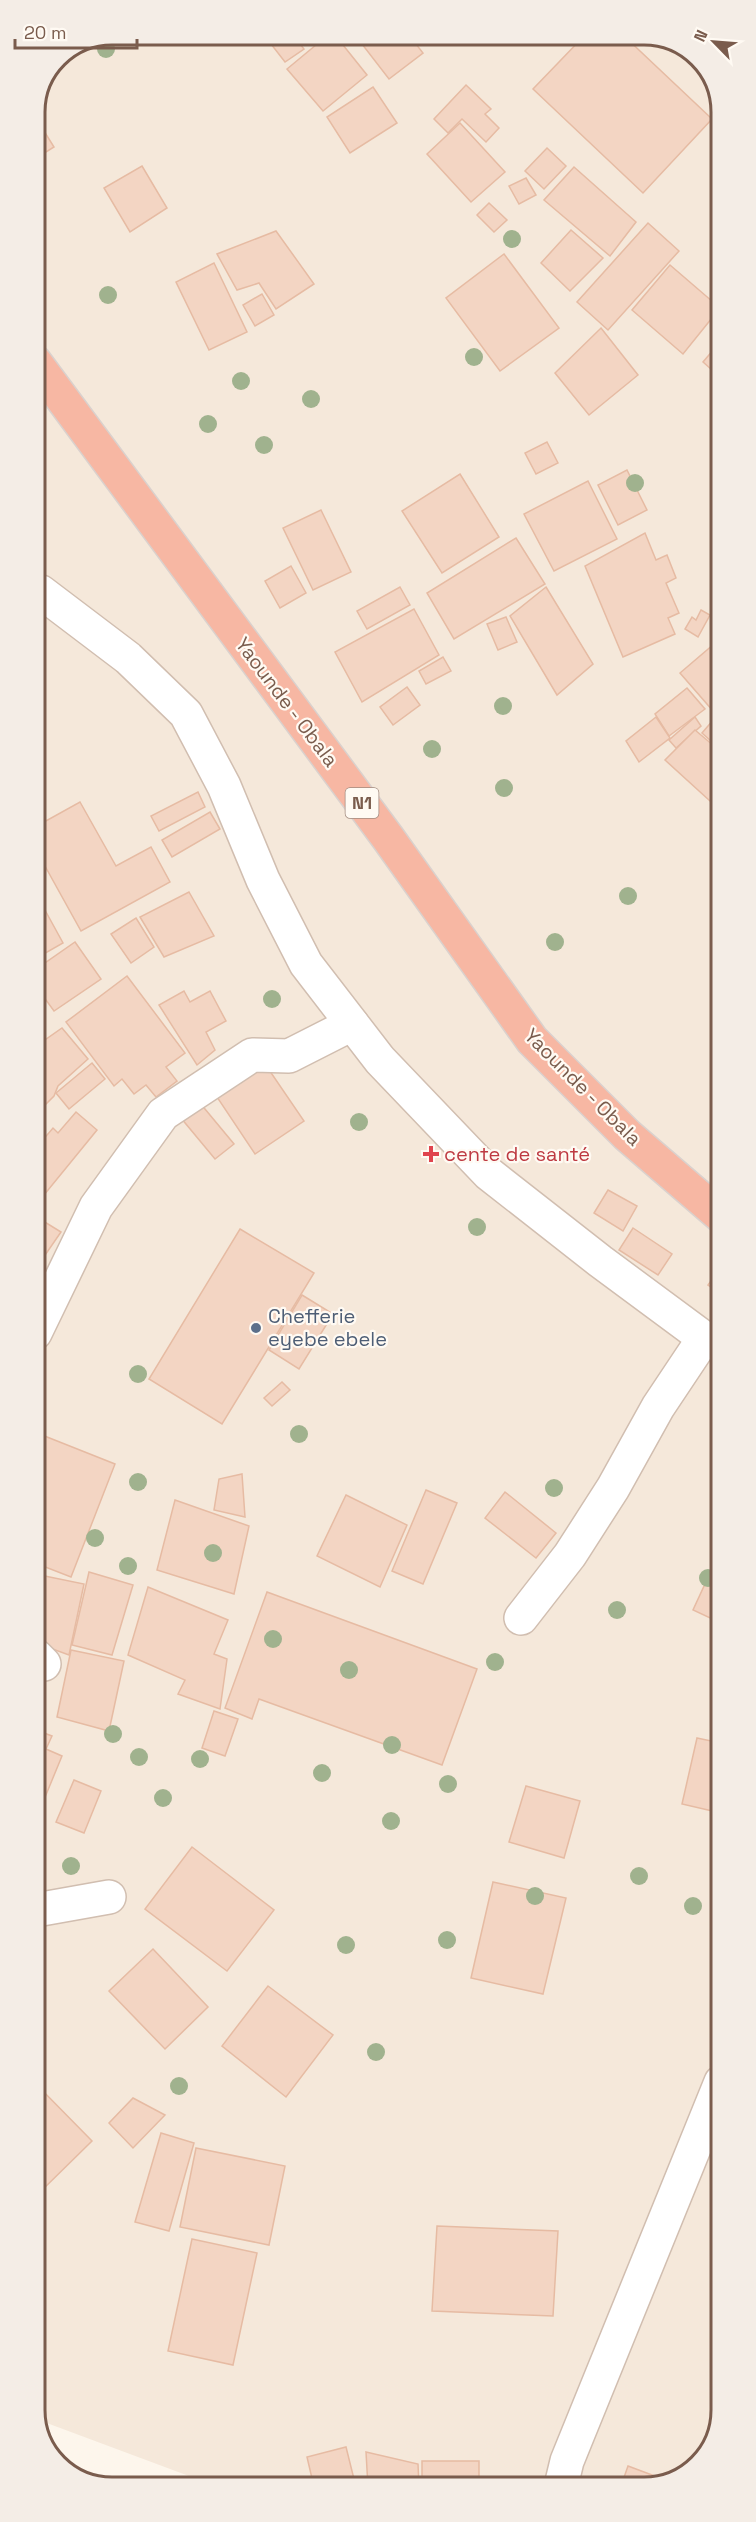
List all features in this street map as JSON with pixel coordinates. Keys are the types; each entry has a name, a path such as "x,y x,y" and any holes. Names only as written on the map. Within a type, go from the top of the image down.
{"highway":[{"name":"Yaounde - Obala","path":"45,375 388,838 532,1040 627,1135 711,1207"}],"street":[{"path":"45,595 128,658 186,714 224,786 263,880 306,964 380,1060 489,1174 600,1261 711,1340"},
{"path":"45,1312 96,1207 164,1114 252,1055 289,1056 352,1023"},
{"path":"522,1618 576,1545 613,1488 658,1407 711,1342"},
{"path":"45,1909 110,1898"},
{"path":"563,2477 580,2429 711,2107"}],"shaded area":[{"path":"649,45 670,50 684,59 684,72 698,72 710,99 711,2410 706,2436 688,2460 670,2472 644,2477 192,2477 46,2423 45,112 46,99 56,75 75,56 99,46"}],"building":[{"path":"272,45 301,45 304,49 285,62"},
{"path":"316,45 343,45 367,75 323,111 287,69"},
{"path":"363,45 417,45 423,53 389,79"},
{"path":"575,45 634,45 711,120 643,193 533,89"},
{"path":"466,85 491,109 485,114 499,128 486,142 462,119 448,133 434,119"},
{"path":"373,87 397,123 350,153 327,117"},
{"path":"460,123 505,172 471,202 427,154"},
{"path":"45,133 54,147 45,153"},
{"path":"547,148 566,166 544,189 525,171"},
{"path":"142,166 167,208 130,232 104,188"},
{"path":"574,167 636,222 610,256 544,200"},
{"path":"526,178 536,195 519,204 509,186"},
{"path":"489,203 507,220 494,232 477,215"},
{"path":"648,223 679,251 608,330 577,302"},
{"path":"571,230 603,258 570,291 541,263"},
{"path":"276,231 314,284 276,309 259,283 237,290 217,254"},
{"path":"504,254 559,328 500,371 446,298"},
{"path":"214,263 247,332 209,350 176,282"},
{"path":"670,265 711,300 711,319 683,354 632,310"},
{"path":"262,294 274,315 255,326 243,305"},
{"path":"601,328 638,375 589,415 555,373"},
{"path":"711,353 711,369 703,362"},
{"path":"547,442 558,463 536,474 525,453"},
{"path":"627,470 647,510 618,525 598,485"},
{"path":"460,474 499,537 442,573 402,511"},
{"path":"588,481 617,539 554,571 524,514"},
{"path":"321,510 351,572 313,590 283,528"},
{"path":"645,533 656,560 667,555 676,578 666,583 679,613 668,618 675,634 623,657 585,566"},
{"path":"516,538 545,584 454,639 427,593"},
{"path":"291,566 306,593 280,608 265,581"},
{"path":"400,587 410,605 367,629 357,611"},
{"path":"546,587 593,664 557,695 510,616"},
{"path":"414,609 439,655 362,702 335,652"},
{"path":"701,610 710,615 698,637 685,629 692,617 696,620"},
{"path":"506,617 517,642 498,650 487,624"},
{"path":"711,647 711,709 680,673"},
{"path":"443,657 451,671 426,684 419,671"},
{"path":"407,687 420,705 393,725 380,707"},
{"path":"687,688 705,709 669,736 655,714"},
{"path":"656,717 670,738 639,762 626,741"},
{"path":"695,717 701,726 676,748 669,740"},
{"path":"711,722 711,741 702,733"},
{"path":"695,730 711,743 711,800 710,801 665,760"},
{"path":"198,792 205,807 159,831 151,816"},
{"path":"80,802 116,866 151,847 170,882 81,931 45,866 45,821"},
{"path":"210,812 220,829 172,857 162,840"},
{"path":"189,892 214,936 164,957 140,917"},
{"path":"45,910 63,943 45,953"},
{"path":"136,918 154,947 131,963 111,934"},
{"path":"75,942 101,979 54,1011 45,999 45,963"},
{"path":"127,976 185,1053 166,1067 177,1081 156,1097 146,1085 134,1094 122,1079 114,1086 66,1022"},
{"path":"184,991 190,1002 210,991 226,1021 206,1032 215,1050 197,1065 159,1005"},
{"path":"62,1028 88,1059 58,1086 54,1096 45,1105 45,1040"},
{"path":"263,1061 304,1121 255,1154 215,1094"},
{"path":"92,1063 105,1079 69,1109 56,1093"},
{"path":"200,1103 234,1144 215,1159 181,1118"},
{"path":"76,1112 97,1130 45,1194 45,1137 53,1128 58,1133"},
{"path":"608,1190 637,1206 623,1231 594,1213"},
{"path":"45,1222 61,1232 45,1255"},
{"path":"633,1228 672,1254 658,1275 619,1250"},
{"path":"240,1229 314,1273 222,1424 149,1379"},
{"path":"302,1295 333,1314 299,1369 269,1350"},
{"path":"282,1382 290,1390 272,1406 264,1398"},
{"path":"45,1436 115,1464 71,1577 45,1567"},
{"path":"242,1474 245,1517 214,1510 219,1479"},
{"path":"426,1490 457,1503 423,1584 392,1571"},
{"path":"505,1492 556,1533 536,1558 485,1518"},
{"path":"346,1495 407,1525 380,1587 317,1556"},
{"path":"175,1500 249,1526 234,1594 157,1570"},
{"path":"711,1571 711,1618 693,1610"},
{"path":"89,1572 133,1585 112,1655 72,1645"},
{"path":"45,1576 84,1584 69,1655 45,1646"},
{"path":"148,1587 228,1620 214,1654 227,1659 220,1709 178,1694 185,1680 128,1655"},
{"path":"267,1592 477,1669 442,1765 259,1699 252,1719 225,1708"},
{"path":"71,1650 124,1661 109,1731 57,1717"},
{"path":"214,1711 238,1719 225,1756 202,1748"},
{"path":"45,1733 52,1736 46,1749 62,1756 45,1797"},
{"path":"697,1738 711,1741 711,1811 682,1804"},
{"path":"74,1780 101,1791 84,1833 56,1822"},
{"path":"526,1786 580,1801 564,1858 509,1842"},
{"path":"192,1847 274,1910 227,1971 145,1909"},
{"path":"493,1882 566,1898 543,1994 471,1978"},
{"path":"153,1949 208,2007 165,2049 109,1991"},
{"path":"268,1986 333,2035 286,2097 222,2046"},
{"path":"45,2093 92,2141 45,2187"},
{"path":"133,2098 165,2115 133,2148 109,2123"},
{"path":"161,2133 194,2143 169,2231 135,2222"},
{"path":"196,2148 285,2166 269,2245 180,2227"},
{"path":"437,2226 558,2231 553,2316 432,2311"},
{"path":"192,2239 257,2253 233,2365 168,2351"},
{"path":"346,2447 354,2477 312,2477 307,2457"},
{"path":"366,2452 418,2464 419,2477 367,2477"},
{"path":"422,2461 479,2461 479,2477 422,2477"},
{"path":"628,2466 655,2476 644,2477 624,2477"}],"place":[{"name":"cente de santé","path":"431,1154"},
{"name":"Chefferie eyebe ebele","path":"256,1328"}]}
